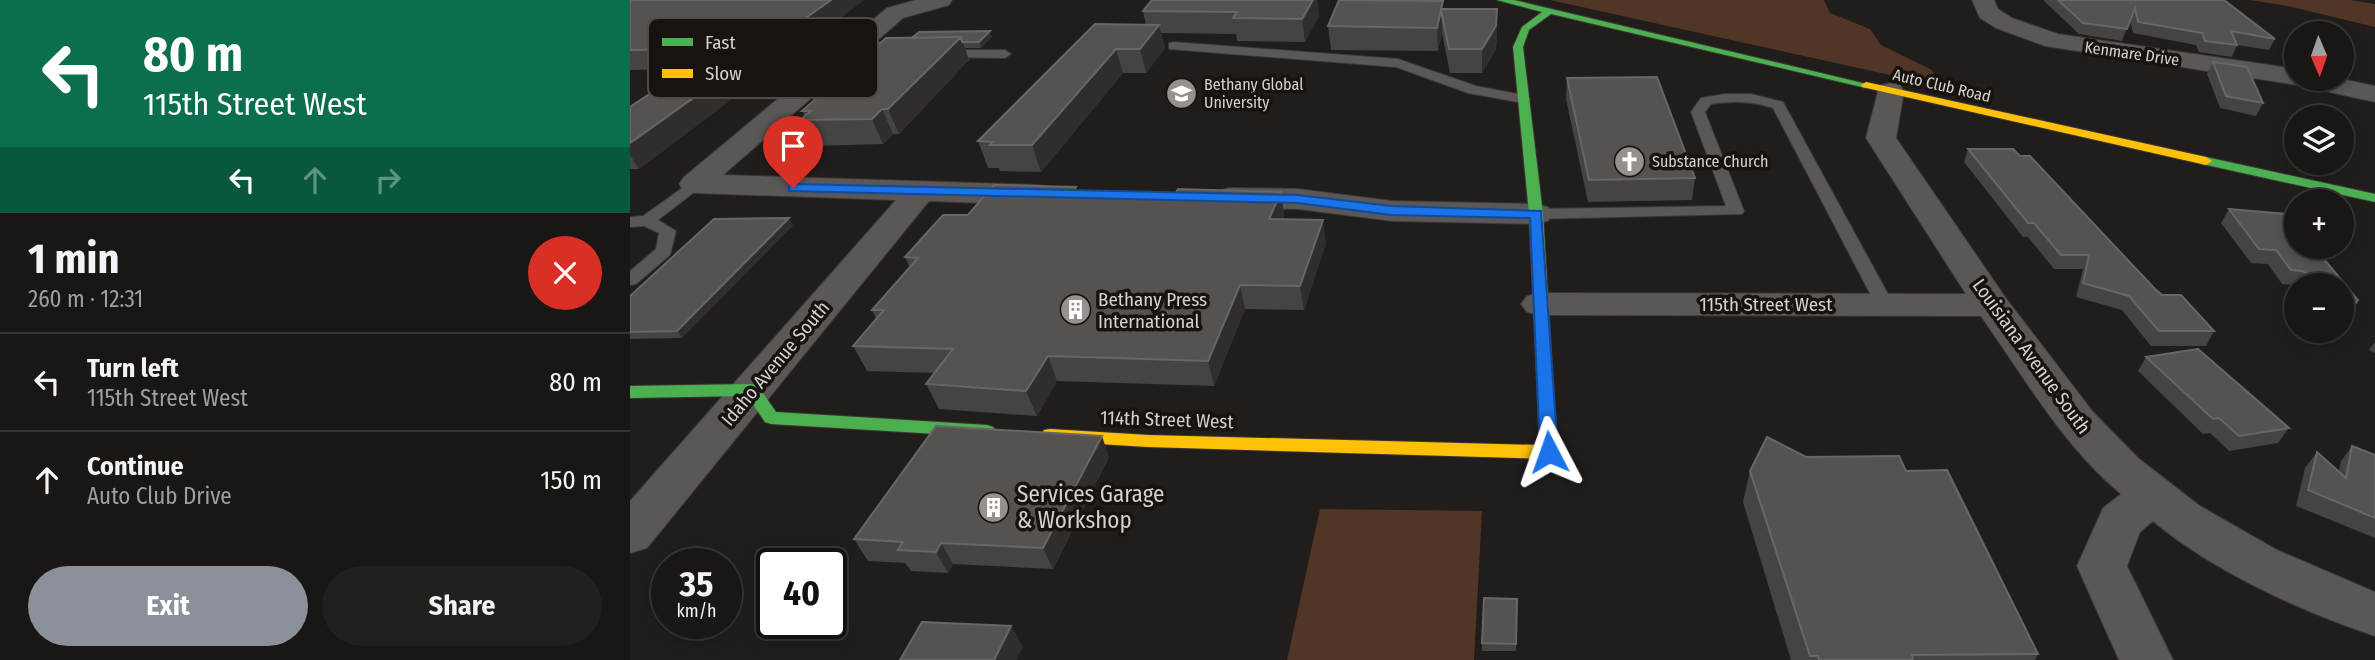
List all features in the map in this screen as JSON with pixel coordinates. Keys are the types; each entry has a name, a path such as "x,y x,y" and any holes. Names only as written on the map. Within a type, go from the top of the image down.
{"street":[{"path":"878,33 895,13 941,0"},
{"name":"Auto Club Road","path":"1502,0 1891,91 2375,198"},
{"name":"Kenmare Drive","path":"1983,0 1994,24 2054,41 2284,75"},
{"path":"1540,304 1536,214 1518,47 1525,29 1549,11"},
{"path":"2354,89 2375,93"},
{"name":"Louisiana Avenue South","path":"1891,91 1881,138 1992,304 2078,423 2122,470 2183,519 2259,565 2353,607 2375,614"},
{"path":"695,184 804,98"},
{"path":"695,184 1070,195"},
{"name":"Idaho Avenue South","path":"630,534 645,500 752,390 920,192"},
{"path":"1202,197 1298,199 1391,211 1536,214"},
{"name":"115th Street West","path":"1540,304 1992,304"},
{"name":"114th Street West","path":"1036,434 1148,441 1549,452 1540,304"},
{"path":"630,392 752,390 771,418 1008,432"},
{"path":"2146,660 2102,566 2120,521 2153,494"}],"lane":[{"path":"1173,46 1398,63 1473,90 1523,99"},
{"path":"925,55 1005,54"},
{"path":"1536,214 1737,211 1698,112 1706,101 1733,96 1757,98 1778,105 1885,304"},
{"path":"639,222 695,184"},
{"path":"630,280 664,251 668,231 639,222"}],"shaded area":[{"path":"1550,0 1824,0 1830,13 1870,29 1881,45 1932,70 1940,86"},
{"path":"2250,0 2350,0 2375,4 2375,27 2354,21"},
{"path":"1320,509 1482,511 1474,660 1287,660"}],"building":[{"path":"630,0 831,0 806,18 648,18 648,50 630,50"},
{"path":"1152,0 1313,0 1302,19 1233,18 1237,12 1143,11"},
{"path":"1339,0 1443,1 1441,9 1497,9 1496,26 1482,49 1449,49 1441,10 1437,28 1328,26"},
{"path":"2058,0 2224,0 2275,39 2231,31 2237,45 2205,41 2202,33 2138,22 2135,8 2127,29 2083,23"},
{"path":"1095,24 1159,25 1140,49 1116,49 1032,145 990,145 993,142 978,141"},
{"path":"990,31 979,42 962,42 961,37 912,38 919,32"},
{"path":"961,37 888,109 882,109 872,119 800,120 811,111 802,111 817,98 878,98 878,45 886,38"},
{"path":"2213,62 2247,67 2263,103 2226,96"},
{"name":"Substance Church","path":"1657,77 1695,178 1589,180 1567,78"},
{"path":"648,95 648,98 693,98 630,143 630,107"},
{"path":"1968,149 2013,149 2020,156 2030,156 2155,289 2162,295 2181,295 2214,331 2159,331 2129,296 2083,283 2089,255 2061,255 2034,223 2028,223"},
{"name":"Bethany Press International","path":"994,185 1175,194 1178,189 1281,192 1269,219 1323,220 1300,286 1240,285 1208,361 1048,356 1026,391 926,384 953,349 853,346 884,310 872,310 918,258 905,257 943,215 968,215"},
{"path":"2229,209 2284,214 2284,259 2324,259 2336,273 2291,270 2276,250 2259,249"},
{"path":"789,218 677,331 630,332 630,296 714,219"},
{"path":"2198,349 2289,428 2239,436 2219,418 2213,419 2146,357"},
{"name":"Services Garage & Workshop","path":"936,426 1102,436 1043,548 941,543 936,552 898,550 903,542 854,539"},
{"path":"1767,437 1806,457 1899,456 1906,471 1947,470 2038,654 1912,655 1913,660 1819,660 1818,656 1810,656 1750,471"},
{"path":"2352,446 2375,455 2375,518 2308,490 2317,452 2346,478"},
{"path":"1484,598 1517,599 1516,644 1482,643"},
{"path":"922,622 1011,626 994,660 900,660"}],"traffic: fast":[{"path":"1502,0 1866,85"},
{"path":"1545,382 1536,214 1518,47 1525,29 1549,11"},
{"path":"2206,161 2375,198"},
{"path":"630,392 752,390 771,418 987,431"}],"traffic: slow":[{"path":"1866,85 2206,161"},
{"path":"1050,435 1148,441 1549,452 1545,382"}],"place":[{"name":"Bethany Global University","path":"1181,93"},
{"name":"Substance Church","path":"1629,161"},
{"name":"Bethany Press International","path":"1075,310"},
{"name":"Services Garage & Workshop","path":"994,507"}],"route":[{"path":"793,188 1298,199 1391,211 1536,214 1549,452"}]}
